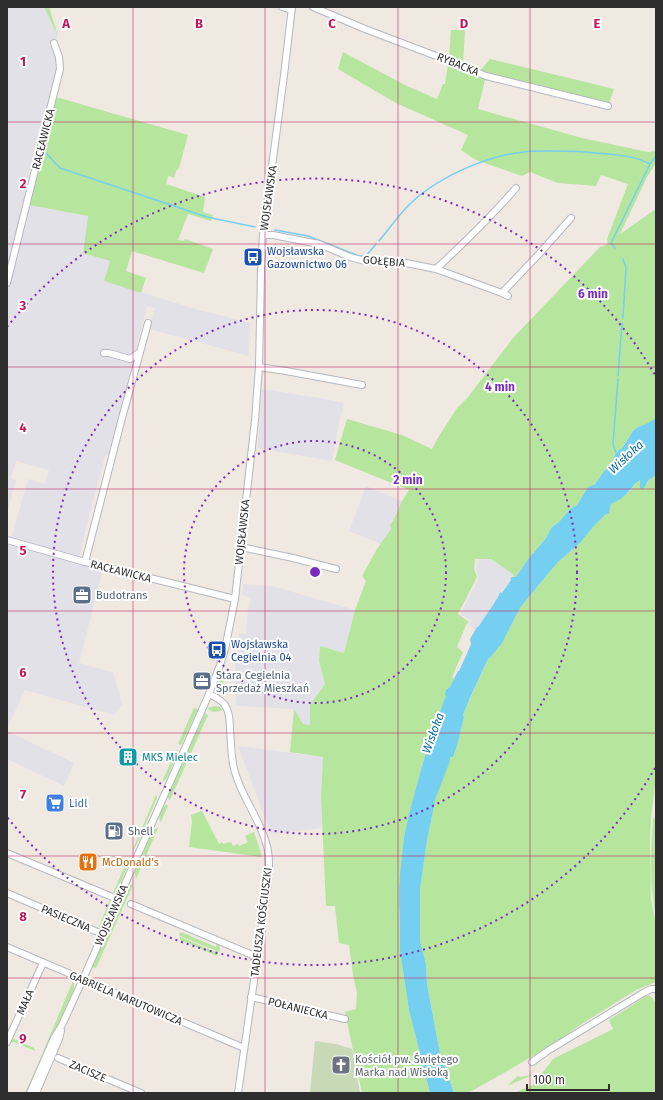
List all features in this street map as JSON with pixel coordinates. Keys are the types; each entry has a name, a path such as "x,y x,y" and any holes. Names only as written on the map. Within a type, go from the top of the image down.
{"street":[{"path":"282,7 292,8"},
{"name":"RYBACKA","path":"313,7 486,76 608,106"},
{"name":"WOJSŁAWSKA","path":"30,1093 54,1038 62,1025 209,694 225,649 235,599 255,420 262,235 292,8"},
{"name":"RACŁAWICKA","path":"7,283 60,69 59,57 54,43"},
{"path":"436,269 495,212 516,188"},
{"name":"GOŁĘBIA","path":"262,235 273,235 319,244 365,262 401,262 436,269 505,294 571,218"},
{"path":"85,562 148,323"},
{"path":"104,353 130,359 140,352"},
{"path":"258,367 362,385"},
{"name":"RACŁAWICKA","path":"7,540 85,562 235,599"},
{"path":"241,547 336,569"},
{"name":"TADEUSZA KOŚCIUSZKI","path":"209,694 218,698 224,704 229,714 232,752 236,775 261,829 268,851 270,866 238,1093"},
{"path":"7,853 118,899"},
{"name":"PASIECZNA","path":"7,893 102,934"},
{"path":"131,904 257,957"},
{"name":"GABRIELA NARUTOWICZA","path":"7,948 244,1048"},
{"name":"MAŁA","path":"7,1042 43,962"},
{"path":"532,1062 549,1050 643,993 651,989 656,989"},
{"name":"POŁANIECKA","path":"251,997 345,1019"},
{"name":"WOJSŁAWSKA","path":"36,1093 59,1039 62,1025"},
{"name":"ZACISZE","path":"58,1058 141,1093"}],"shaded area":[{"path":"7,7 44,7 58,36 53,45 58,67 39,142 36,142 23,204 88,216 83,252 110,261 104,281 199,310 250,323 249,356 149,329 155,308 147,306 112,442 108,454 105,456 86,528 79,563 103,569 79,663 113,672 122,704 114,715 25,690 7,728 7,538 12,536 28,479 45,484 49,470 16,461 11,478 16,480 7,510"},
{"path":"262,389 344,403 332,461 257,448"},
{"path":"366,486 402,501 393,521 390,524 392,529 381,544 349,531"},
{"path":"480,559 491,559 513,574 514,577 510,579 502,593 500,592 483,621 475,630 469,625 471,621 460,614 479,578 476,569"},
{"path":"243,584 272,586 355,610 344,653 320,646 319,662 325,684 311,705 310,725 303,725 294,709 236,706 235,666 239,633 246,634 248,610 251,598 242,595"},
{"path":"7,731 74,763 64,786 7,759"},
{"path":"238,746 323,757 321,796 322,828 271,834"}],"green space":[{"path":"44,7 49,7 58,36"},
{"path":"451,30 465,30 463,63 480,71 490,59 614,89 608,106 486,76 478,109 582,138 648,152 656,151 656,163 647,177 620,234 656,209 656,418 633,431 623,447 616,453 610,466 604,471 595,484 588,487 577,505 570,509 559,522 552,527 546,538 529,558 516,577 491,559 475,559 474,569 477,577 458,614 469,622 466,625 457,647 463,652 452,677 454,678 450,687 446,690 446,697 424,759 404,837 399,913 400,951 409,1010 430,1093 362,1093 345,1012 356,1009 357,993 349,945 339,943 335,906 326,906 321,797 323,757 290,752 294,709 303,724 310,725 310,705 325,684 319,661 320,646 344,653 355,610 366,581 362,576 377,549 391,529 390,525 409,490 335,460 347,419 402,435 432,449 457,408 468,397 513,338 600,247 608,244 607,239 628,184 601,175 596,186 558,183 530,172 522,176 476,160 461,150 468,135 396,103 338,69 343,52 405,85 437,99 443,84 445,84"},
{"path":"56,97 188,135 179,168 176,171 174,178 168,176 166,184 205,197 203,212 213,215 211,221 188,214 178,240 184,241 185,239 213,249 204,273 132,251 126,271 146,278 141,293 104,281 110,261 83,253 88,216 29,205 41,155 49,130"},
{"path":"656,475 656,778 651,818 650,843 651,899 656,925 656,982 636,990 580,1025 550,1046 468,1093 454,1093 440,1053 427,984 426,964 420,941 420,890 427,840 436,797 450,757 453,757 457,746 464,717 463,715 470,699 488,659 501,645 520,608 558,562 580,543 593,527 609,513 611,504 628,493 641,479 640,484 647,484 649,480"},
{"path":"223,669 225,669 223,676 224,691 221,692 218,690 217,685"},
{"path":"216,706 223,710 214,712 207,709 210,707"},
{"path":"194,708 198,709 181,745 178,744"},
{"path":"205,713 208,715 170,800 168,795"},
{"path":"176,750 178,751 167,778 162,782"},
{"path":"156,795 157,798 135,848 133,849"},
{"path":"168,805 161,822 159,818 160,813 162,808"},
{"path":"202,811 219,844 222,842 223,844 231,842 233,846 238,844 239,846 248,842 245,836 254,832 262,857 189,847 192,822 191,815"},
{"path":"653,817 656,821 656,912 653,900 651,876"},
{"path":"158,828 136,879 134,872 152,831"},
{"path":"128,859 128,865 117,891 113,893"},
{"path":"133,885 96,968 92,967 128,887"},
{"path":"110,900 111,904 100,930 98,929"},
{"path":"180,932 189,934 190,936 216,947 217,943 219,944 219,952 180,936"},
{"path":"180,937 218,953 217,956 180,940"},
{"path":"73,981 74,989 45,1053 43,1052"},
{"path":"648,995 653,998 656,1005 656,1093 514,1093 533,1085 553,1059 613,1029 609,1020"},
{"path":"14,1039 34,1048 35,1051 14,1042 11,1043"},
{"path":"315,1041 336,1044 352,1049 360,1093 310,1093"},
{"path":"42,1055 44,1056 28,1093 25,1093"},
{"path":"540,1059 530,1076 507,1086 518,1076 521,1077 530,1075 536,1065 535,1063"}],"water":[{"name":"Wisłoka","path":"656,418 656,475 649,480 643,489 640,488 640,480 623,497 611,504 609,513 593,527 580,543 558,562 520,608 501,645 488,659 463,715 464,717 457,746 453,757 450,757 450,761 436,797 427,840 420,890 420,941 426,964 427,984 440,1053 454,1093 430,1093 409,1010 400,951 399,893 404,837 409,814 424,759 446,697 446,690 450,687 459,671 471,644 470,639 500,592 502,593 511,580 510,579 512,577 516,577 529,558 546,538 552,527 559,522 570,509 577,505 588,487 595,484 604,471 610,466 616,453 623,447 633,431"}],"waterway":[{"path":"379,241 395,220 417,197 460,171 493,158 527,152 570,151 619,155 635,158 650,164"},
{"path":"46,153 60,168 207,217 255,227"},
{"path":"615,248 611,243 650,164 656,156"},
{"path":"275,230 308,236 359,256 366,256 376,244"},
{"path":"623,259 626,267 623,318"},
{"path":"618,376 622,323"},
{"name":"Wisłoka","path":"616,453 613,444 618,379"}],"place":[{"name":"Wojsławska Gazownictwo 06","path":"253,257"},
{"name":"Budotrans","path":"82,595"},
{"name":"Wojsławska Cegielnia 04","path":"217,650"},
{"name":"Stara Cegielnia Sprzedaż Mieszkań","path":"202,681"},
{"name":"MKS Mielec","path":"128,757"},
{"name":"Lidl","path":"55,803"},
{"name":"Shell","path":"114,831"},
{"name":"McDonald's","path":"88,862"},
{"name":"Kościół pw. Świętego Marka nad Wisłoką","path":"341,1065"}]}
